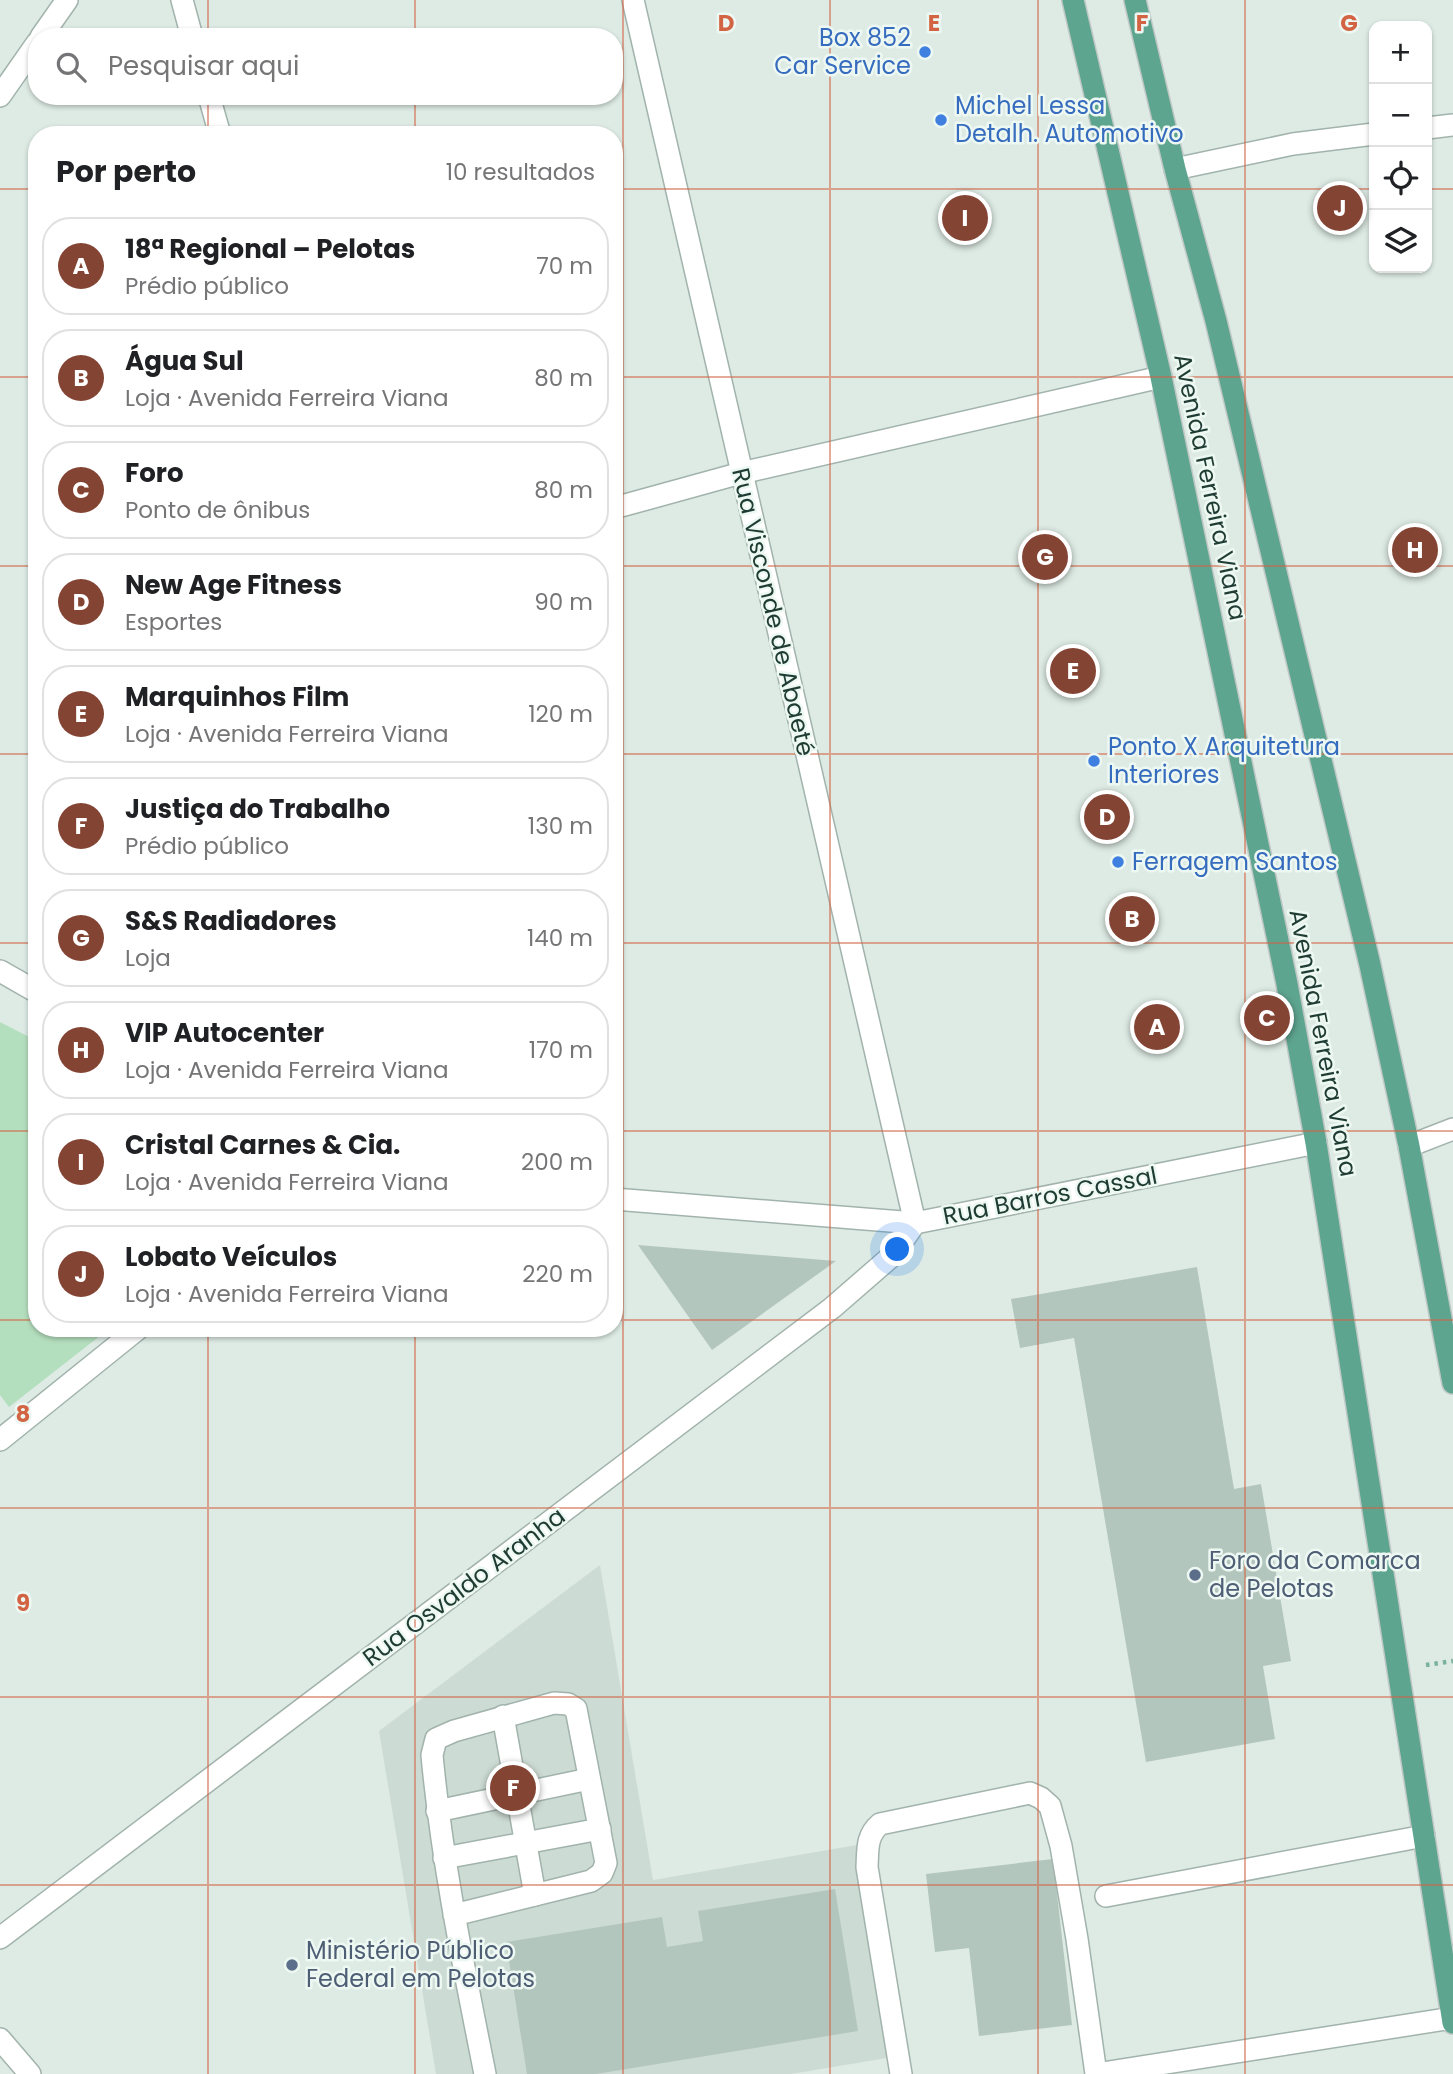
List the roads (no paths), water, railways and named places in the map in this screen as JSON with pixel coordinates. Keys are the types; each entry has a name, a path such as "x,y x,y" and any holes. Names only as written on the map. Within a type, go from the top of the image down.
{"main road":[{"name":"Avenida Ferreira Viana","path":"1073,0 1161,377 1287,985 1316,1143 1453,2020"},
{"name":"Avenida Ferreira Viana","path":"1135,0 1175,169 1222,348 1370,965 1409,1146 1453,1383"}],"street":[{"path":"47,28 67,0"},
{"path":"182,0 190,28"},
{"name":"Rua Visconde de Abaeté","path":"633,0 915,1223"},
{"path":"0,96 28,56"},
{"path":"212,105 217,126"},
{"path":"1432,127 1453,125"},
{"path":"1175,169 1293,144 1369,135"},
{"path":"623,506 741,473 1161,377"},
{"path":"0,971 28,987"},
{"path":"1409,1146 1453,1129"},
{"name":"Rua Barros Cassal","path":"623,1200 915,1223 1316,1143"},
{"name":"Rua Osvaldo Aranha","path":"0,1938 832,1308 893,1255 915,1223"},
{"path":"0,1440 128,1337"},
{"path":"454,1914 591,1881 602,1873 606,1863 576,1709 568,1704 554,1703 503,1716 436,1739 432,1755 443,1858 485,2074"},
{"path":"503,1716 535,1895"},
{"path":"437,1811 589,1779"},
{"path":"901,2074 867,1867 871,1832 880,1825 1030,1793 1050,1806 1057,1829 1072,1907 1096,2074 1453,2020"},
{"path":"443,1858 600,1829"},
{"path":"1106,1896 1424,1836"},
{"path":"0,2039 30,2074"}],"place":[{"name":"Box 852 Car Service","path":"925,52"},
{"name":"Michel Lessa Detalh. Automotivo","path":"941,120"},
{"name":"Lobato Veículos","path":"1340,208"},
{"name":"Cristal Carnes & Cia.","path":"965,218"},
{"name":"VIP Autocenter","path":"1415,550"},
{"name":"S&S Radiadores","path":"1045,557"},
{"name":"Marquinhos Film","path":"1073,671"},
{"name":"Ponto X Arquitetura Interiores","path":"1094,761"},
{"name":"New Age Fitness","path":"1107,817"},
{"name":"Ferragem Santos","path":"1118,862"},
{"name":"Água Sul","path":"1132,919"},
{"name":"Foro","path":"1267,1018"},
{"name":"18ª Regional – Pelotas","path":"1157,1027"},
{"name":"Foro da Comarca de Pelotas","path":"1195,1575"},
{"name":"Justiça do Trabalho","path":"513,1788"},
{"name":"Ministério Público Federal em Pelotas","path":"292,1965"}]}
